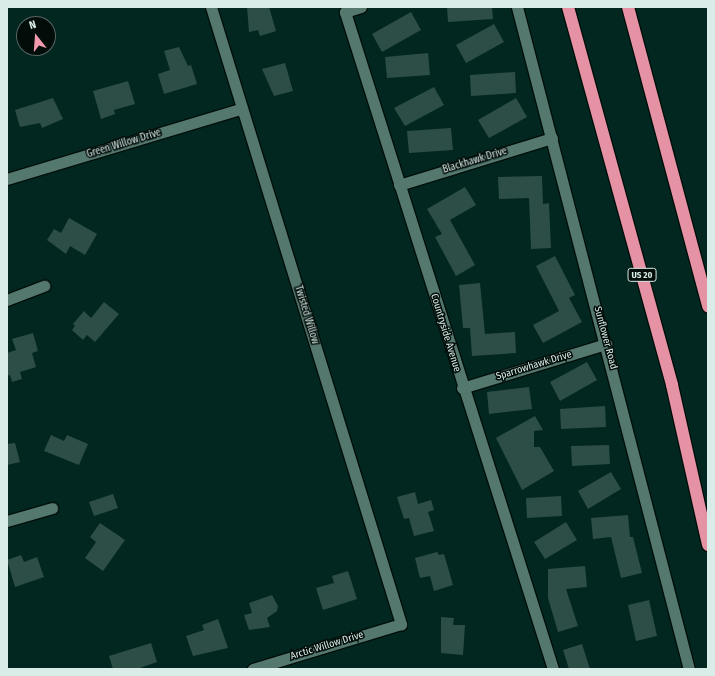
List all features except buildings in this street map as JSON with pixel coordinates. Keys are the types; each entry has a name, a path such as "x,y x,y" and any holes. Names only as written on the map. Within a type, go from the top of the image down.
{"highway":[{"name":"US 20","path":"568,7 672,385 708,545"},
{"path":"628,7 708,306"}],"street":[{"name":"Twisted Willow","path":"211,7 240,109 401,624"},
{"name":"Countryside Avenue","path":"361,7 345,12 462,388 553,669"},
{"name":"Sunflower Road","path":"517,7 606,344 689,669"},
{"name":"Green Willow Drive","path":"7,179 240,109"},
{"name":"Blackhawk Drive","path":"399,184 552,138"},
{"path":"7,300 44,286"},
{"name":"Sparrowhawk Drive","path":"462,388 606,344"},
{"path":"7,521 52,508"},
{"name":"Arctic Willow Drive","path":"253,669 401,624"}]}
